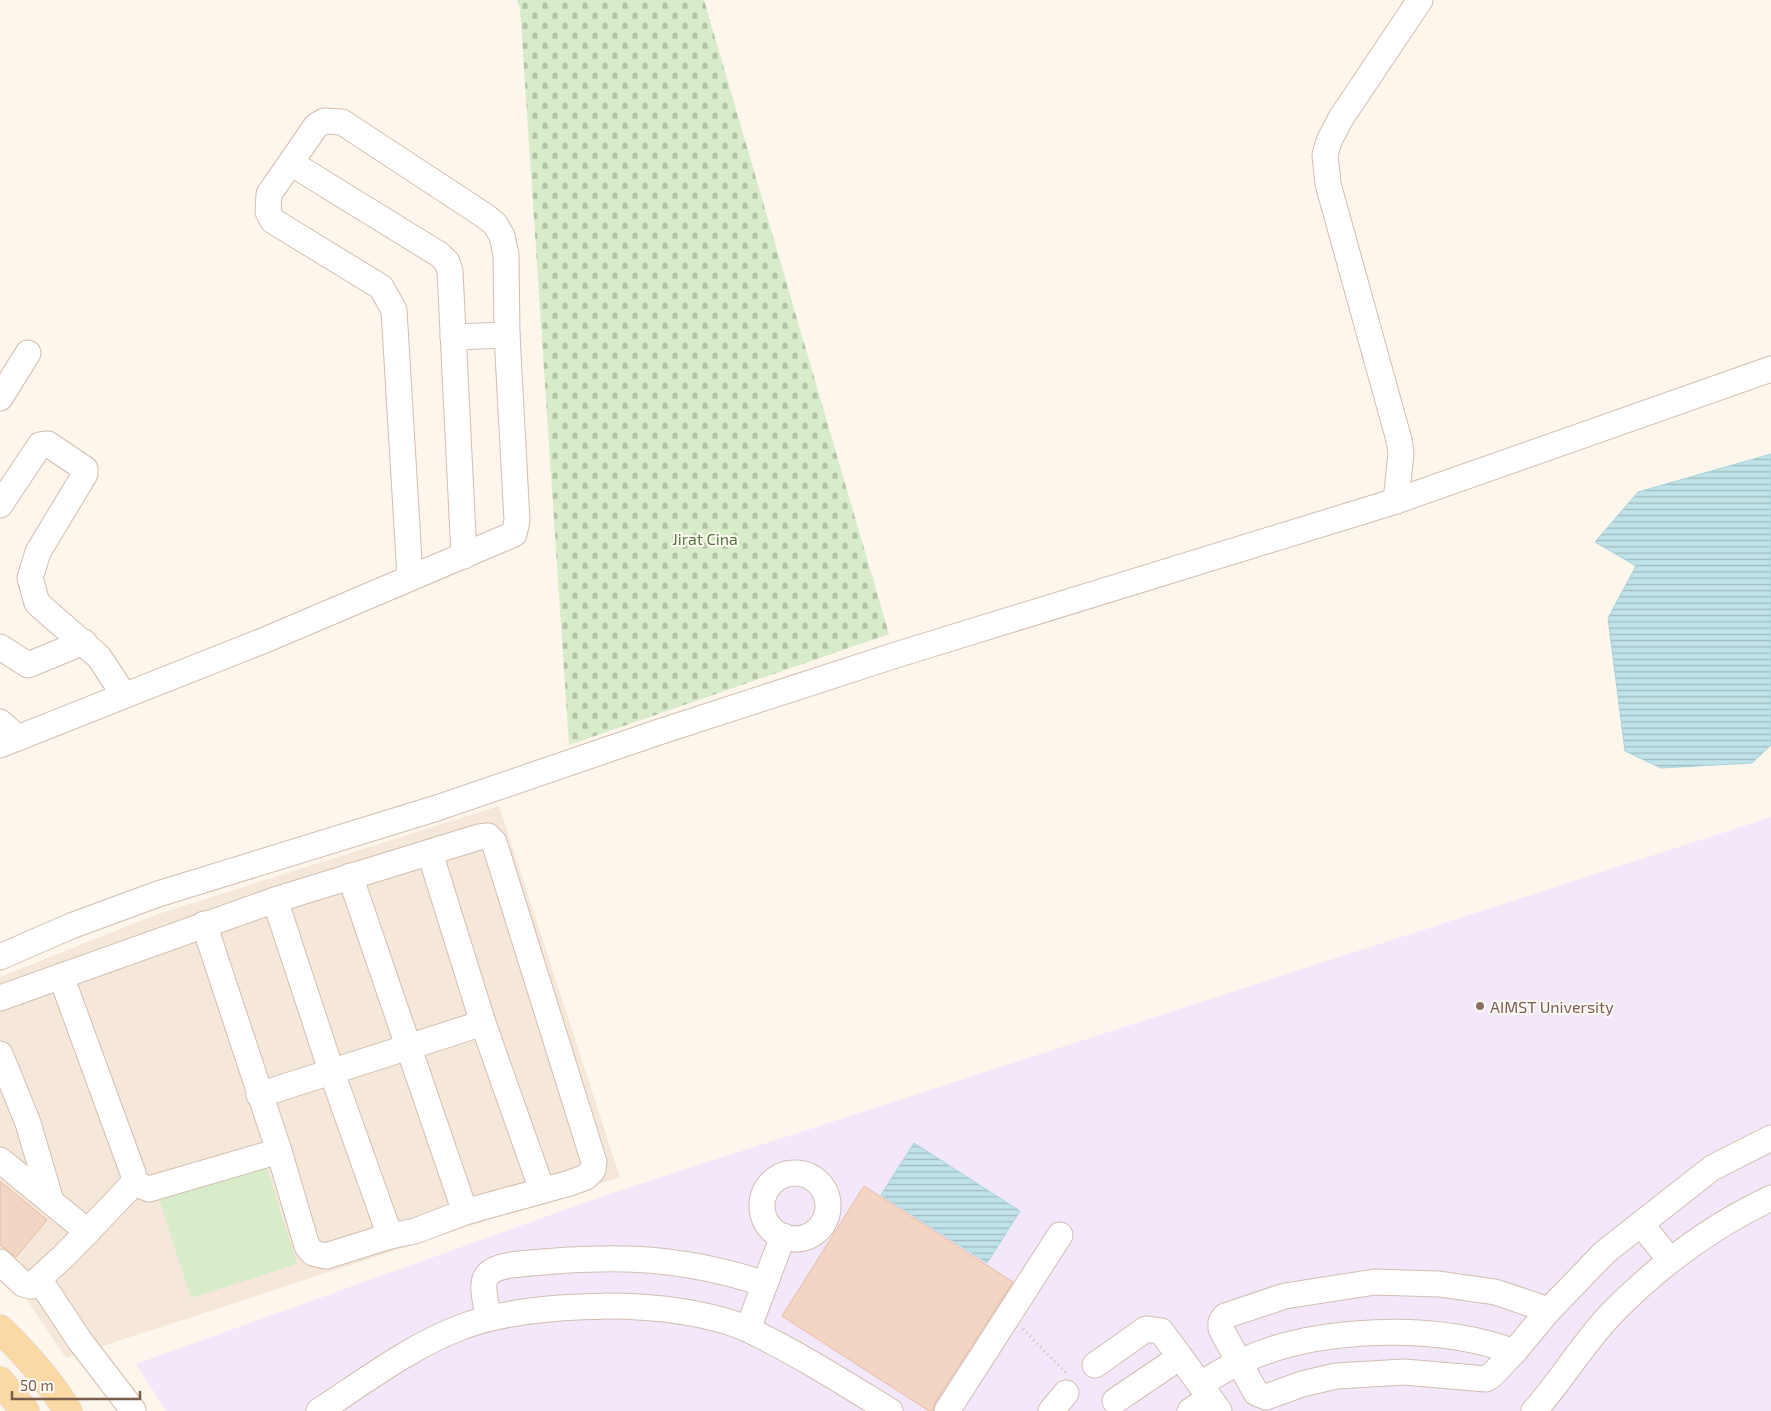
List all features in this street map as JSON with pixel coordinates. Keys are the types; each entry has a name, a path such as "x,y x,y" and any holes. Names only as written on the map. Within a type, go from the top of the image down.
{"main road":[{"path":"0,1329 30,1358 54,1388 68,1411"},
{"path":"0,1381 25,1411"}],"street":[{"path":"1396,501 1401,453 1399,440 1328,184 1325,155 1329,141 1341,118 1420,0"},
{"path":"6,735 124,695 265,640 514,534 516,528 504,245 502,236 495,224 485,216 342,122 324,121 316,126 269,194 268,212 273,221 381,287 394,310 410,577"},
{"path":"291,163 440,255 448,262 450,271 464,556"},
{"path":"453,337 507,335"},
{"path":"0,398 28,353"},
{"path":"0,957 70,926 158,894 437,808 659,732 886,658 1396,501 1771,369"},
{"path":"0,505 40,445 48,444 82,466 85,474 38,552 30,578 32,590 37,603 84,642 106,665 124,695"},
{"path":"0,647 28,665 84,642"},
{"path":"0,998 204,924 275,900 478,837 488,836 494,842 594,1162 593,1170 586,1177 465,1212 421,1229 390,1236 326,1256 313,1253 307,1246 279,1151 204,924"},
{"path":"430,853 483,1023 542,1190"},
{"path":"350,876 465,1212"},
{"path":"275,900 331,1070 390,1236"},
{"path":"0,1262 23,1284 31,1286 88,1232 134,1183 133,1173 61,976"},
{"path":"259,1095 331,1070 483,1023"},
{"path":"0,1054 7,1093 28,1123 51,1201"},
{"path":"1549,1310 1495,1292 1440,1284 1374,1282 1285,1296 1225,1316 1221,1322 1221,1329 1256,1393 1266,1397 1302,1384 1336,1376 1404,1372 1486,1379 1514,1352 1549,1310 1604,1252 1712,1168 1771,1138"},
{"path":"134,1183 149,1189 279,1151"},
{"path":"0,1160 88,1232"},
{"path":"1534,1411 1611,1314 1670,1260 1735,1215 1771,1198"},
{"path":"1641,1224 1670,1260"},
{"path":"947,1411 1060,1235"},
{"path":"748,1329 783,1236"},
{"path":"488,1317 484,1286 486,1275 494,1268 511,1265 624,1258 698,1265 724,1270 765,1284"},
{"path":"39,1279 80,1341 133,1410"},
{"path":"318,1411 419,1346 488,1317 604,1305 655,1307 714,1318 748,1329 890,1411"},
{"path":"1095,1365 1146,1329 1161,1331 1180,1357 1204,1401 1240,1362 1302,1341 1374,1333 1463,1337 1492,1343 1514,1352"},
{"path":"1374,1333 1376,1373"},
{"path":"1115,1401 1180,1357"}],"path":[{"path":"1009,1314 1062,1393"}],"shaded area":[{"path":"499,806 620,1177 66,1358 28,1301 0,1278 0,977 158,914"},
{"name":"AIMST University","path":"1771,817 1771,1411 166,1411 136,1364 606,1195"}],"green space":[{"name":"Jirat Cina","path":"517,0 704,0 889,634 569,745 520,8"},
{"path":"266,1165 297,1264 191,1298 159,1199"}],"water":[{"path":"1771,454 1771,745 1752,763 1661,768 1625,751 1608,618 1636,566 1595,542 1638,492"},
{"path":"914,1143 1020,1211 987,1263 881,1195"}],"building":[{"path":"0,1181 47,1220 16,1257 0,1245"},
{"path":"864,1186 1013,1282 935,1403 933,1411 929,1411 782,1316"}],"place":[{"name":"AIMST University","path":"1480,1006"}]}
